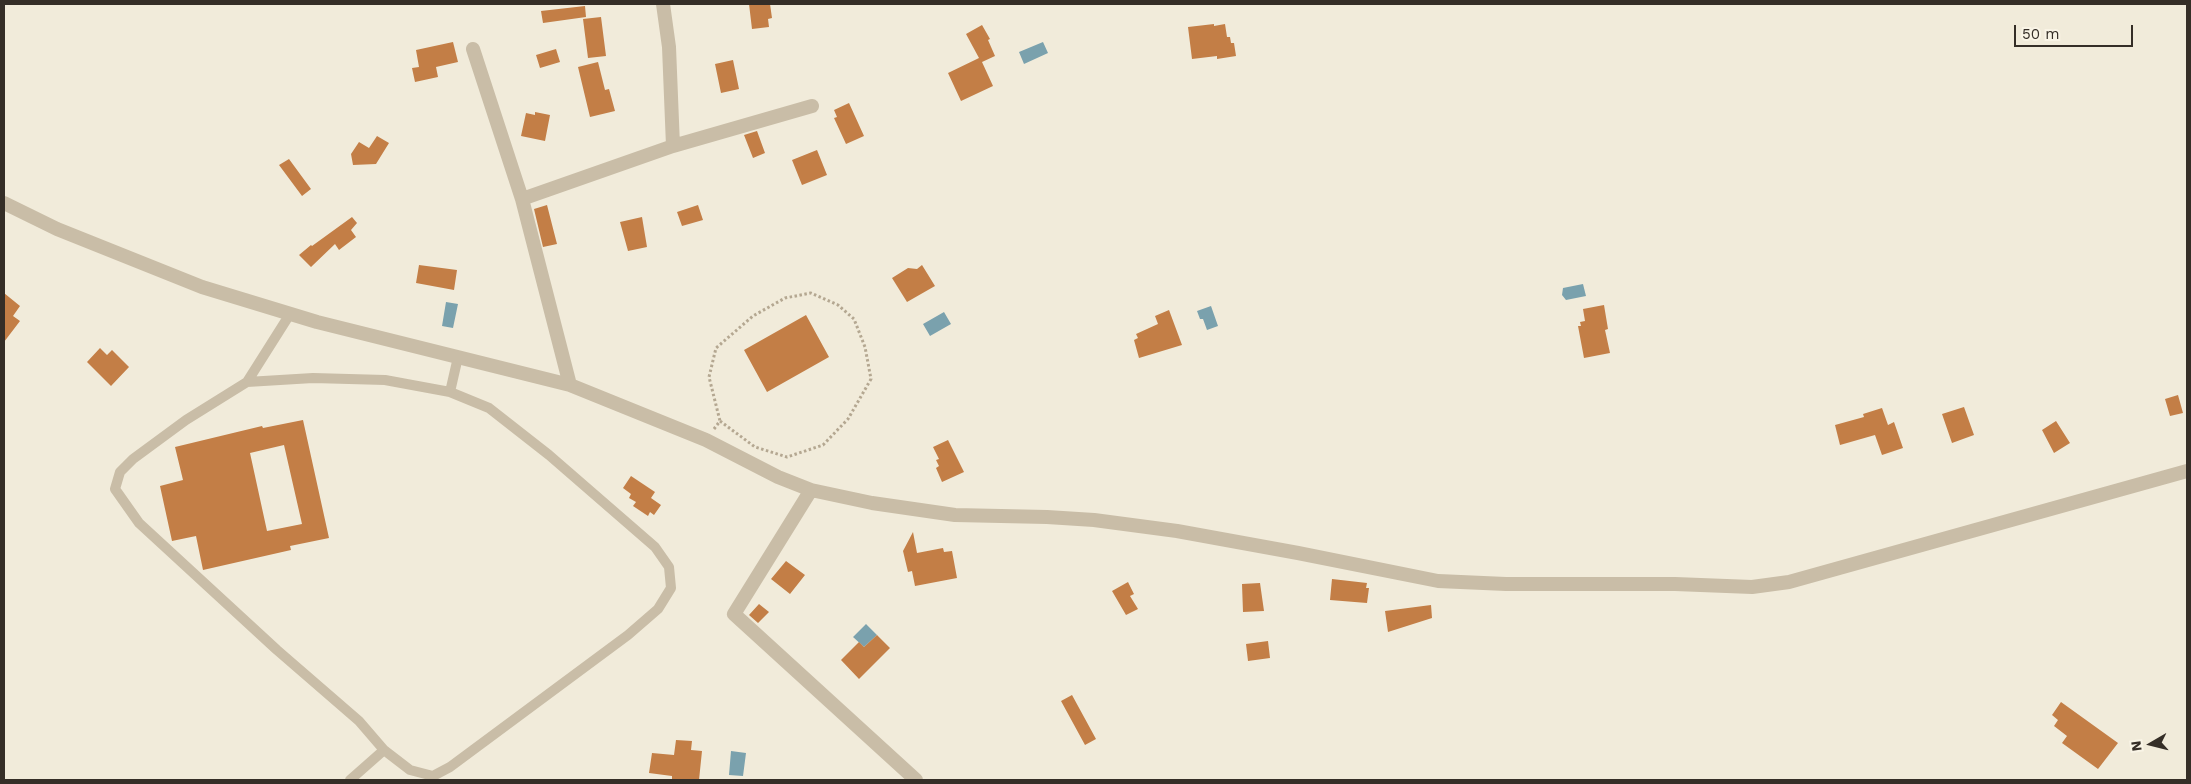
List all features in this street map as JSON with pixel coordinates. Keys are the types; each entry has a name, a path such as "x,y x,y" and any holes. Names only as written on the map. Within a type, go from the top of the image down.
{"street":[{"path":"663,4 669,47 673,146"},
{"path":"473,49 522,199 570,385"},
{"path":"522,199 673,146 812,106"},
{"path":"4,203 57,229 202,287 290,314 570,385 706,440 778,477 811,490 872,503 955,515 1047,516 1177,531 1298,552 1438,581 1506,584 1675,584 1752,588 1789,582 2187,470"},
{"path":"811,490 734,614 916,780"}],"lane":[{"path":"247,382 314,378 385,380 450,392 489,408 548,455 655,548 669,567 671,588 658,609 628,634 450,767 433,776 410,770 384,750 359,721 277,650 139,523 115,489 120,472 133,459 186,420 247,382 290,314"},
{"path":"450,392 458,357"},
{"path":"350,780 384,750"}],"path":[{"path":"811,293 838,305 854,318 865,346 871,379 848,419 823,446 787,458 755,447 720,421 709,377 716,348 753,316 785,298 811,293"},
{"path":"706,440 720,421"}],"water":[{"path":"1043,42 1048,53 1024,64 1019,52"},
{"path":"1583,284 1586,296 1566,300 1562,295 1563,288"},
{"path":"446,302 458,304 453,328 442,326"},
{"path":"1211,306 1218,326 1207,330 1203,319 1200,319 1197,311"},
{"path":"944,312 951,324 930,336 923,324"},
{"path":"866,624 877,635 864,647 853,637"},
{"path":"731,751 746,753 743,776 729,775"}],"building":[{"path":"749,4 770,4 772,18 768,19 769,27 752,29"},
{"path":"585,6 586,17 543,23 541,11"},
{"path":"601,17 606,56 588,58 583,19"},
{"path":"1214,24 1214,26 1225,24 1227,37 1230,37 1231,43 1234,43 1236,56 1217,59 1217,56 1192,59 1188,27"},
{"path":"982,25 990,39 988,40 995,56 982,62 993,86 961,101 948,73 979,58 966,34"},
{"path":"453,42 458,62 436,67 438,77 415,82 412,68 419,67 416,50"},
{"path":"556,49 560,62 540,68 536,55"},
{"path":"733,60 739,89 721,93 715,64"},
{"path":"598,62 605,90 609,89 615,111 590,117 578,67"},
{"path":"849,103 864,136 846,144 834,118 837,117 834,110"},
{"path":"535,112 550,115 545,141 521,136 526,113 535,115"},
{"path":"757,131 765,153 753,158 744,135"},
{"path":"377,136 389,143 376,164 353,165 351,154 359,142 369,148"},
{"path":"817,150 827,175 802,185 792,160"},
{"path":"289,159 311,189 302,196 279,165"},
{"path":"547,205 557,244 543,247 534,209"},
{"path":"698,205 703,220 682,226 677,212"},
{"path":"352,217 357,223 351,230 356,237 339,250 335,244 311,267 299,255 311,245"},
{"path":"642,217 647,247 628,251 620,222"},
{"path":"419,265 457,270 454,290 416,283"},
{"path":"922,265 935,286 907,302 892,278 908,268 917,269"},
{"path":"4,293 20,306 13,316 20,321 4,342"},
{"path":"1604,305 1608,329 1605,330 1610,353 1584,358 1578,326 1581,326 1580,322 1585,321 1583,309"},
{"path":"1169,310 1182,345 1139,358 1134,340 1138,338 1136,334 1158,324 1155,316"},
{"path":"806,315 829,357 767,392 744,350"},
{"path":"100,348 107,355 112,350 129,367 111,386 87,362"},
{"path":"2178,395 2183,413 2170,416 2165,399"},
{"path":"1964,407 1974,435 1952,443 1942,414"},
{"path":"1882,408 1888,425 1894,422 1903,448 1882,455 1875,435 1840,445 1835,425 1864,417 1863,414"},
{"path":"303,420 329,538 290,546 291,550 203,570 196,536 172,541 160,486 183,480 175,447 262,426 263,428","holes":["284,445 302,524 267,531 250,453"]},
{"path":"2056,421 2070,443 2054,453 2042,430"},
{"path":"948,440 964,472 942,482 936,468 939,466 936,460 939,459 933,447"},
{"path":"631,476 655,492 651,498 661,505 654,515 650,512 648,516 633,506 636,502 629,498 631,494 623,488"},
{"path":"913,532 917,553 943,548 944,552 952,551 957,578 915,586 912,571 908,572 903,551"},
{"path":"786,561 805,575 790,594 771,579"},
{"path":"1332,579 1367,583 1366,588 1369,588 1367,603 1330,600"},
{"path":"1128,582 1134,594 1130,596 1138,609 1126,615 1112,591"},
{"path":"1260,583 1264,611 1243,612 1242,584"},
{"path":"759,604 769,612 758,623 749,615"},
{"path":"1431,605 1432,618 1388,632 1385,611"},
{"path":"877,635 890,648 859,679 841,660 859,642 864,647"},
{"path":"1268,641 1270,658 1248,661 1246,644"},
{"path":"1072,695 1096,739 1085,745 1061,701"},
{"path":"2061,702 2118,743 2098,769 2062,743 2067,736 2054,726 2058,720 2052,715"},
{"path":"676,740 692,741 691,750 702,751 699,780 672,780 672,776 649,773 652,753 674,755"}]}
